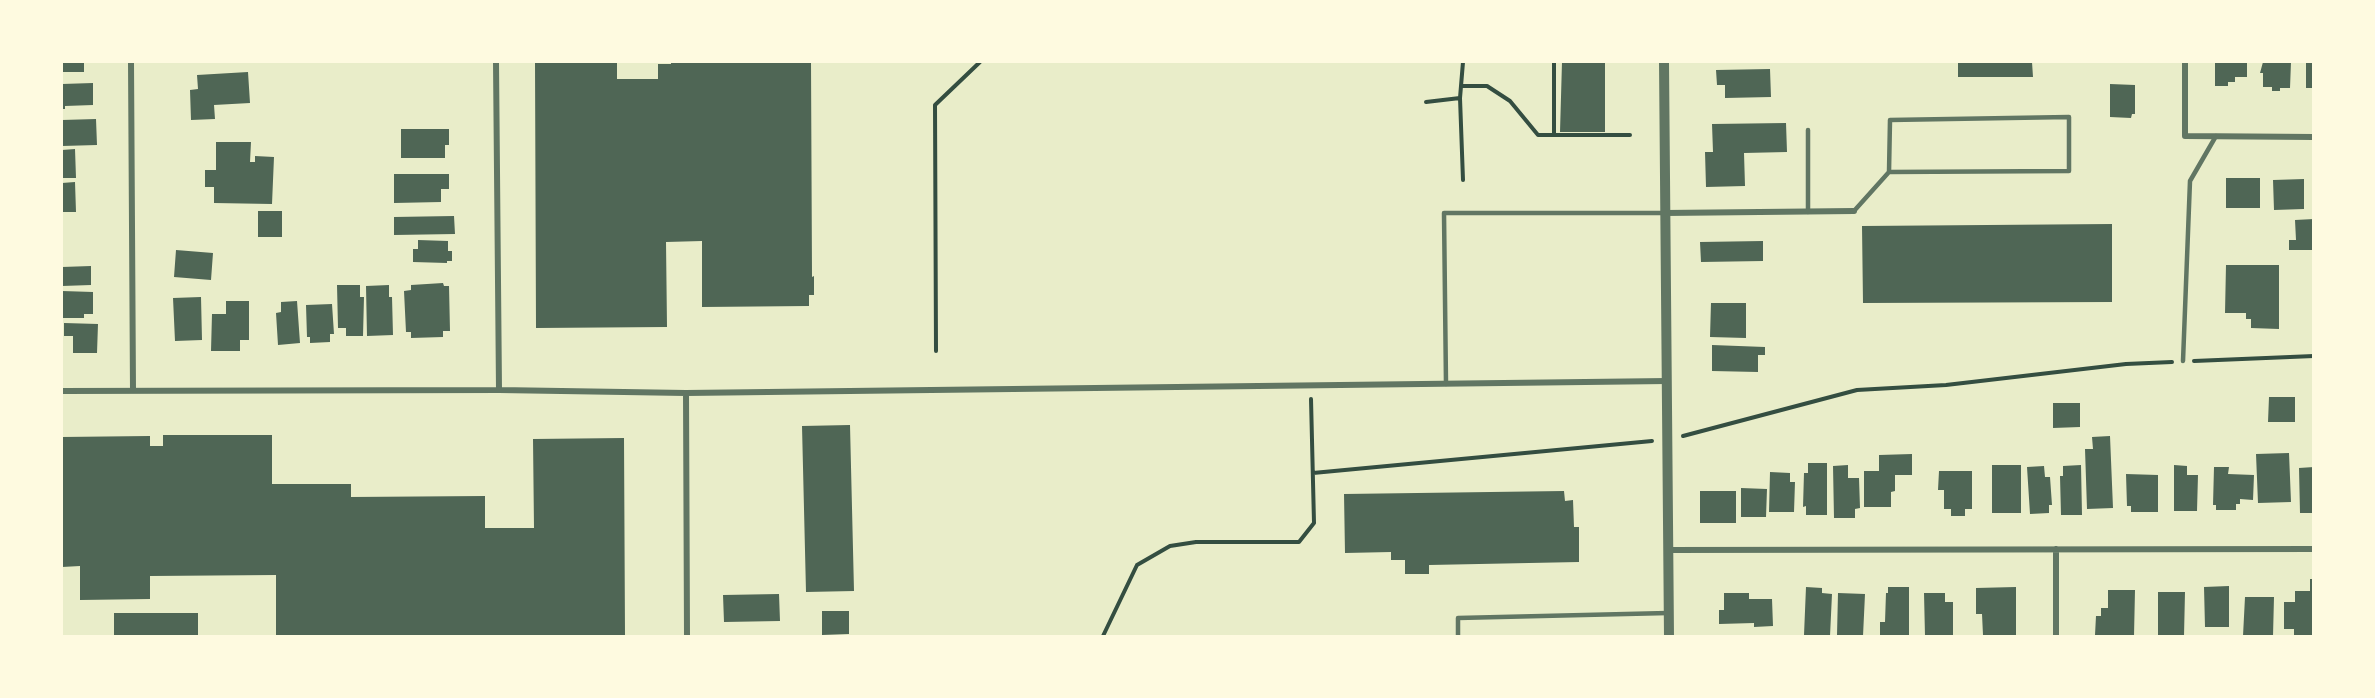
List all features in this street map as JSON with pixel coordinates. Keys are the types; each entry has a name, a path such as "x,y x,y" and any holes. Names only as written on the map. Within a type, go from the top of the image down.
{"street":[{"path":"131,62 133,391"},
{"path":"496,62 499,390"},
{"path":"1664,62 1669,636"},
{"path":"2185,62 2185,136 2313,137"},
{"path":"1665,213 1854,211"},
{"path":"62,391 499,390 686,393 1666,381"},
{"path":"686,393 687,636"},
{"path":"2055,549 2056,636"},
{"path":"1668,550 2313,549"}],"lane":[{"path":"1854,211 1889,172 1890,120 2069,117 2069,171 1889,172"},
{"path":"1808,130 1808,212"},
{"path":"2183,361 2190,181 2216,136"},
{"path":"1446,384 1444,213 1665,213"},
{"path":"1458,636 1458,618 1669,613"}],"path":[{"path":"936,351 935,105 980,62"},
{"path":"1463,62 1460,98 1463,180"},
{"path":"1554,62 1554,135"},
{"path":"1461,86 1487,86 1510,101 1539,135 1630,135"},
{"path":"1426,102 1460,98"},
{"path":"1313,473 1667,440 1857,390 1946,385 2126,364 2313,356"},
{"path":"1103,636 1137,565 1170,546 1196,542 1299,542 1314,523 1310,386"}],"building":[{"path":"62,62 84,62 84,72 62,72"},
{"path":"535,62 617,62 617,79 658,79 658,64 671,64 671,62 811,62 814,295 809,295 809,306 702,307 702,241 666,242 667,327 536,328"},
{"path":"1562,62 1605,62 1605,132 1560,132"},
{"path":"1958,62 2032,62 2033,77 1958,77"},
{"path":"2215,62 2247,62 2247,77 2235,77 2235,82 2228,82 2228,86 2215,86"},
{"path":"2263,62 2291,62 2290,88 2272,91 2272,87 2263,87 2263,73 2260,73"},
{"path":"2306,62 2314,62 2314,88 2306,88"},
{"path":"1770,69 1771,97 1725,98 1725,85 1717,85 1716,70"},
{"path":"248,72 250,103 214,105 215,119 191,120 190,90 198,89 197,75"},
{"path":"93,83 93,105 65,106 65,109 62,109 62,84"},
{"path":"2110,84 2135,85 2135,114 2132,114 2131,118 2110,117"},
{"path":"96,119 97,145 62,146 62,120"},
{"path":"1786,123 1787,152 1744,153 1745,186 1706,187 1705,152 1713,152 1712,124"},
{"path":"401,129 449,129 449,145 445,145 445,158 401,158"},
{"path":"216,142 251,142 250,162 255,162 255,156 274,157 272,204 214,203 214,187 205,187 205,170 216,170"},
{"path":"75,149 76,178 62,178 62,150"},
{"path":"394,174 449,174 449,189 441,189 441,202 394,203"},
{"path":"2226,178 2260,178 2260,208 2226,208"},
{"path":"2304,179 2304,209 2274,210 2273,180"},
{"path":"75,182 76,212 62,212 62,183"},
{"path":"258,211 282,211 282,237 258,237"},
{"path":"454,216 455,234 394,235 394,217"},
{"path":"2314,219 2314,250 2289,250 2289,240 2296,240 2295,220"},
{"path":"2112,224 2112,302 1863,303 1862,226"},
{"path":"418,240 448,241 448,251 452,251 452,261 447,261 447,263 413,262 413,249 418,249"},
{"path":"1763,241 1763,261 1701,262 1700,242"},
{"path":"176,250 213,253 211,280 174,277"},
{"path":"2226,265 2279,265 2279,329 2251,328 2251,319 2246,319 2246,313 2225,313"},
{"path":"91,266 91,285 62,286 62,267"},
{"path":"443,283 444,286 449,286 450,331 443,331 443,337 411,338 411,332 406,332 404,291 411,290 411,285"},
{"path":"337,285 360,285 360,297 364,297 363,336 346,336 346,328 338,328"},
{"path":"389,285 389,297 392,297 393,335 367,336 366,286"},
{"path":"62,291 93,292 93,314 84,314 84,318 62,318"},
{"path":"201,297 202,340 175,341 173,298"},
{"path":"226,301 249,301 249,340 240,340 240,351 211,351 212,314 226,314"},
{"path":"297,301 300,343 278,345 276,313 281,312 281,302"},
{"path":"1711,303 1746,303 1746,338 1710,337"},
{"path":"332,304 334,334 330,334 330,342 310,343 310,337 307,337 306,305"},
{"path":"64,323 98,324 97,353 73,353 73,336 64,336"},
{"path":"1712,345 1765,347 1765,355 1758,355 1758,372 1712,371"},
{"path":"2269,397 2295,397 2295,422 2268,422"},
{"path":"2053,403 2080,403 2080,427 2053,428"},
{"path":"850,425 854,591 806,592 802,426"},
{"path":"163,435 272,435 272,484 351,484 351,497 485,496 485,528 534,528 533,439 624,438 625,636 276,636 276,575 150,576 150,599 80,600 80,566 62,567 62,437 150,436 150,446 163,446"},
{"path":"2110,436 2113,508 2087,509 2085,449 2093,449 2092,437"},
{"path":"2289,453 2291,502 2258,503 2256,454"},
{"path":"1912,454 1912,475 1895,475 1895,491 1891,492 1891,507 1864,507 1864,471 1879,471 1879,455"},
{"path":"1808,463 1827,463 1827,515 1806,515 1806,506 1803,507 1804,473 1808,473"},
{"path":"1848,465 1848,478 1859,478 1860,508 1855,509 1855,518 1834,518 1833,466"},
{"path":"1992,465 2021,465 2021,513 1992,513"},
{"path":"2081,465 2082,515 2061,515 2060,476 2063,476 2063,466"},
{"path":"2174,465 2187,466 2187,475 2198,475 2197,511 2174,511"},
{"path":"2044,466 2045,477 2050,477 2052,505 2049,505 2049,513 2030,514 2027,467"},
{"path":"2214,467 2229,467 2228,474 2254,475 2253,500 2240,499 2240,504 2236,504 2236,510 2216,510 2216,505 2213,505"},
{"path":"2314,467 2314,513 2300,513 2299,468"},
{"path":"1939,471 1972,471 1972,509 1965,509 1965,516 1951,516 1951,509 1944,509 1944,490 1938,490"},
{"path":"1770,472 1790,473 1790,482 1795,482 1794,512 1769,512"},
{"path":"2126,474 2158,475 2158,512 2131,512 2131,506 2127,506"},
{"path":"1741,488 1767,489 1766,517 1741,517"},
{"path":"1564,491 1565,501 1573,500 1574,527 1579,527 1579,562 1429,565 1429,574 1405,574 1405,560 1391,560 1391,552 1345,553 1344,494"},
{"path":"1700,491 1736,491 1736,523 1700,523"},
{"path":"2310,579 2314,579 2314,636 2294,636 2294,629 2284,629 2284,602 2295,602 2295,591 2310,591"},
{"path":"2229,586 2229,627 2205,627 2204,587"},
{"path":"1806,587 1822,588 1822,593 1832,594 1830,636 1804,635"},
{"path":"1888,587 1909,587 1909,636 1880,636 1880,622 1885,622"},
{"path":"2016,587 2016,635 1983,635 1982,614 1976,614 1976,588"},
{"path":"2108,590 2135,590 2134,636 2095,635 2096,616 2101,616 2101,608 2108,608"},
{"path":"2158,592 2185,592 2184,636 2158,636"},
{"path":"1724,593 1749,593 1749,599 1772,599 1773,626 1754,627 1754,623 1719,624 1719,610 1724,610"},
{"path":"1838,593 1865,594 1863,636 1837,635"},
{"path":"1924,593 1945,593 1945,602 1953,602 1953,635 1925,636"},
{"path":"779,594 780,621 724,622 723,595"},
{"path":"2245,597 2274,597 2273,636 2243,636"},
{"path":"822,611 849,611 849,634 822,635"},
{"path":"114,613 198,613 198,636 114,636"}]}
